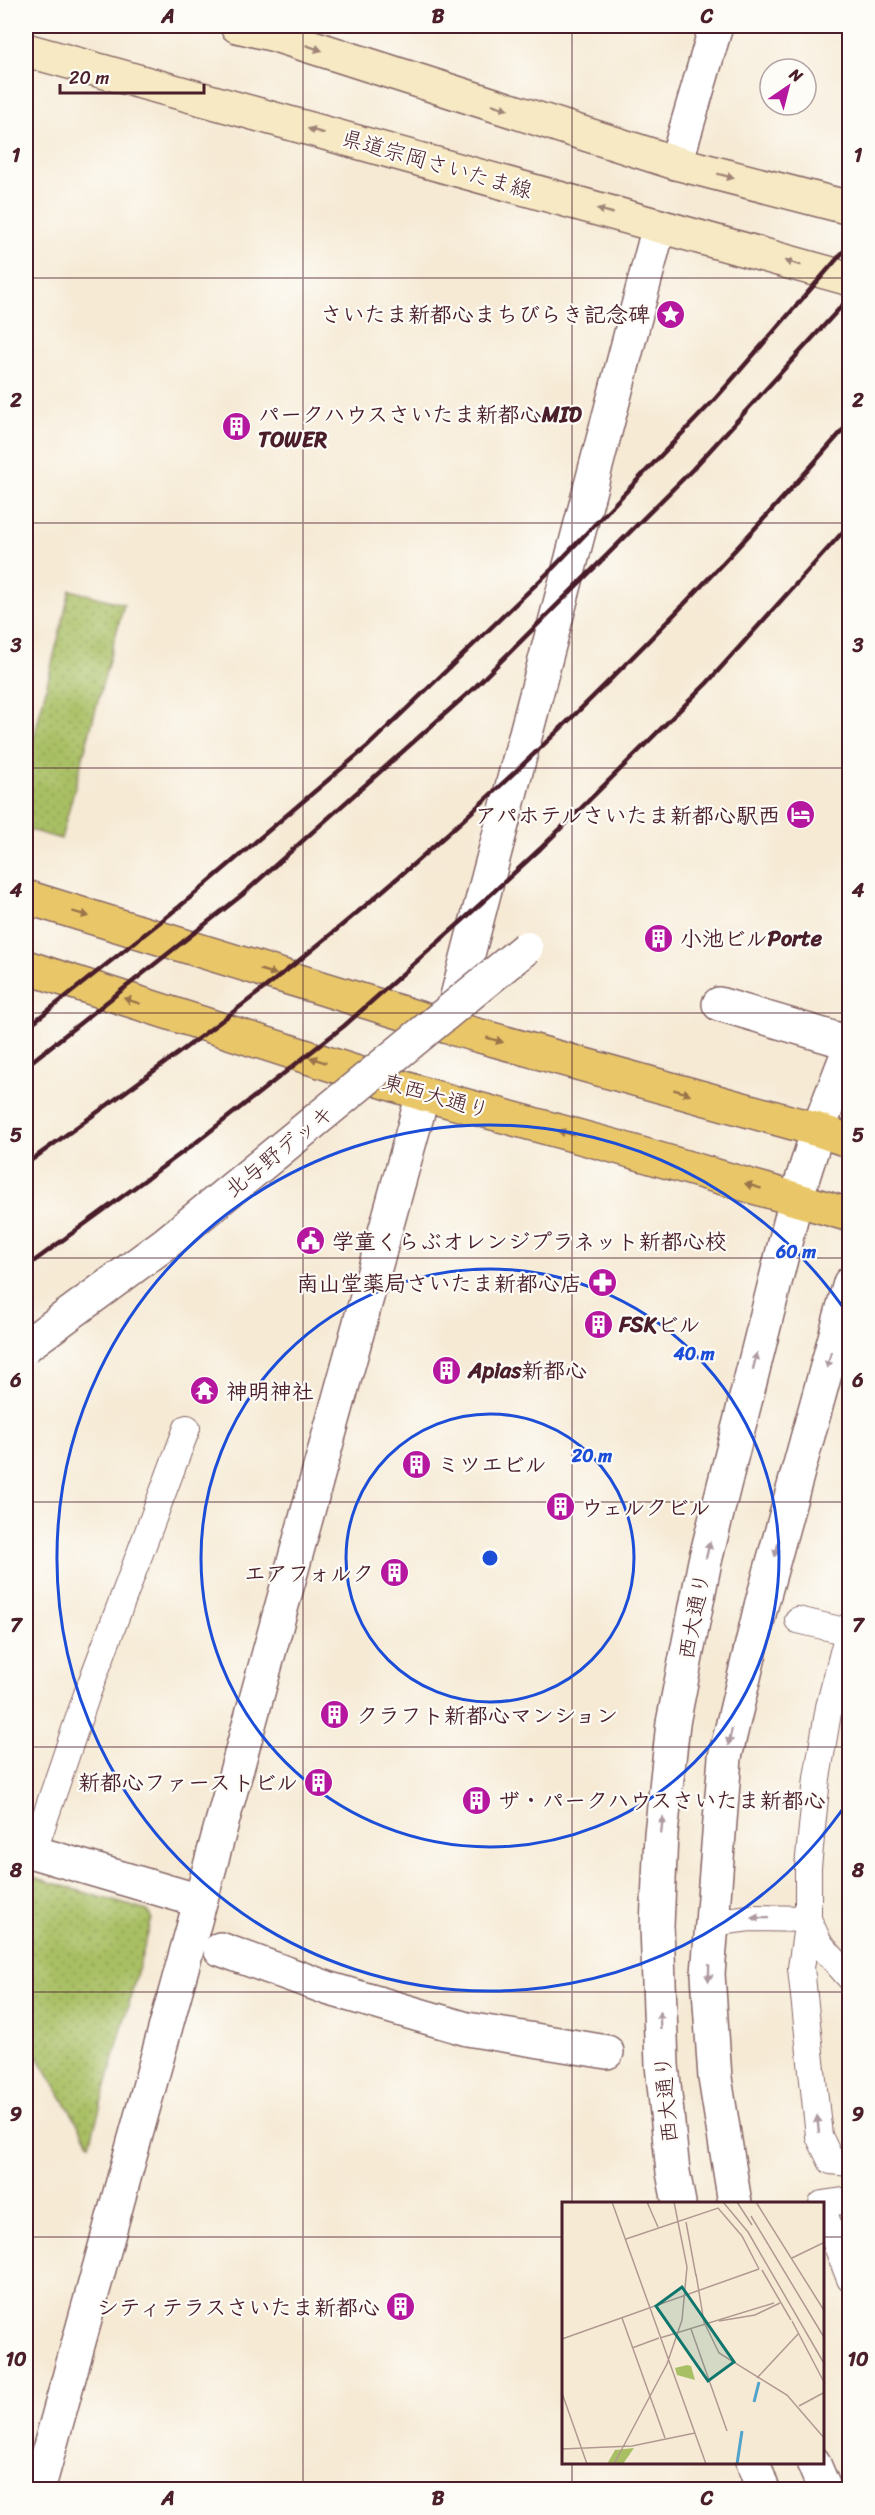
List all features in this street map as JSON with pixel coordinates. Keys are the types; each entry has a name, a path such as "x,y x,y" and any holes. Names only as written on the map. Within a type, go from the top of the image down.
{"main road":[{"path":"237,26 276,30 676,163 849,208"},
{"name":"県道宗岡さいたま線","path":"26,50 849,279"},
{"path":"26,897 448,1027 818,1130 849,1141"},
{"name":"東西大通り","path":"26,967 423,1094 617,1147 849,1215"}],"street":[{"path":"676,163 716,26"},
{"path":"448,1027 659,226"},
{"name":"北与野デッキ","path":"26,1346 166,1243 526,948"},
{"path":"720,1004 849,1045"},
{"name":"西大通り","path":"679,2202 673,2172 662,2065 657,1926 661,1834 673,1723 705,1560 796,1199 849,1045"},
{"path":"38,2490 423,1094"},
{"path":"735,2202 714,2079 708,1974 725,1757 761,1606 849,1283"},
{"path":"29,1852 200,1901"},
{"path":"220,1949 330,1989 466,2029 607,2052"},
{"path":"753,2464 763,2490"},
{"path":"813,2464 825,2490"}],"lane":[{"path":"29,1852 187,1428"},
{"path":"798,1620 849,1629 829,1707 817,1778 808,1867 808,1919 801,1968 819,2136 831,2161 849,2163"},
{"path":"711,1923 750,1918 808,1919"},
{"path":"808,1919 819,1943 849,1978"},
{"path":"824,2206 849,2200"},
{"path":"824,2211 849,2279"}],"green space":[{"path":"70,590 124,604 61,839 26,829 26,770"},
{"path":"26,1875 147,1911 152,1919 90,2144 26,2037"}],"railway":[{"path":"26,1028 179,907 368,746 553,568 716,398 850,244"},
{"path":"26,1066 242,895 475,687 692,470 850,297"},
{"path":"26,1164 277,978 455,827 592,698 659,631 788,493 850,422"},
{"path":"26,1267 194,1144 344,1026 462,921 540,849 707,683 850,524"}],"place":[{"name":"さいたま新都心まちびらき記念碑","path":"671,314"},
{"name":"パークハウスさいたま新都心MID TOWER","path":"237,427"},
{"name":"アパホテルさいたま新都心駅西","path":"801,815"},
{"name":"小池ビルPorte","path":"659,938"},
{"name":"学童くらぶオレンジプラネット新都心校","path":"311,1241"},
{"name":"南山堂薬局さいたま新都心店","path":"603,1283"},
{"name":"FSKビル","path":"598,1324"},
{"name":"Apias新都心","path":"447,1370"},
{"name":"神明神社","path":"205,1391"},
{"name":"ミツエビル","path":"416,1464"},
{"name":"ウェルクビル","path":"560,1507"},
{"name":"エアフォルク","path":"395,1573"},
{"name":"クラフト新都心マンション","path":"335,1715"},
{"name":"新都心ファーストビル","path":"319,1782"},
{"name":"ザ・パークハウスさいたま新都心","path":"477,1800"},
{"name":"シティテラスさいたま新都心","path":"401,2307"}]}
